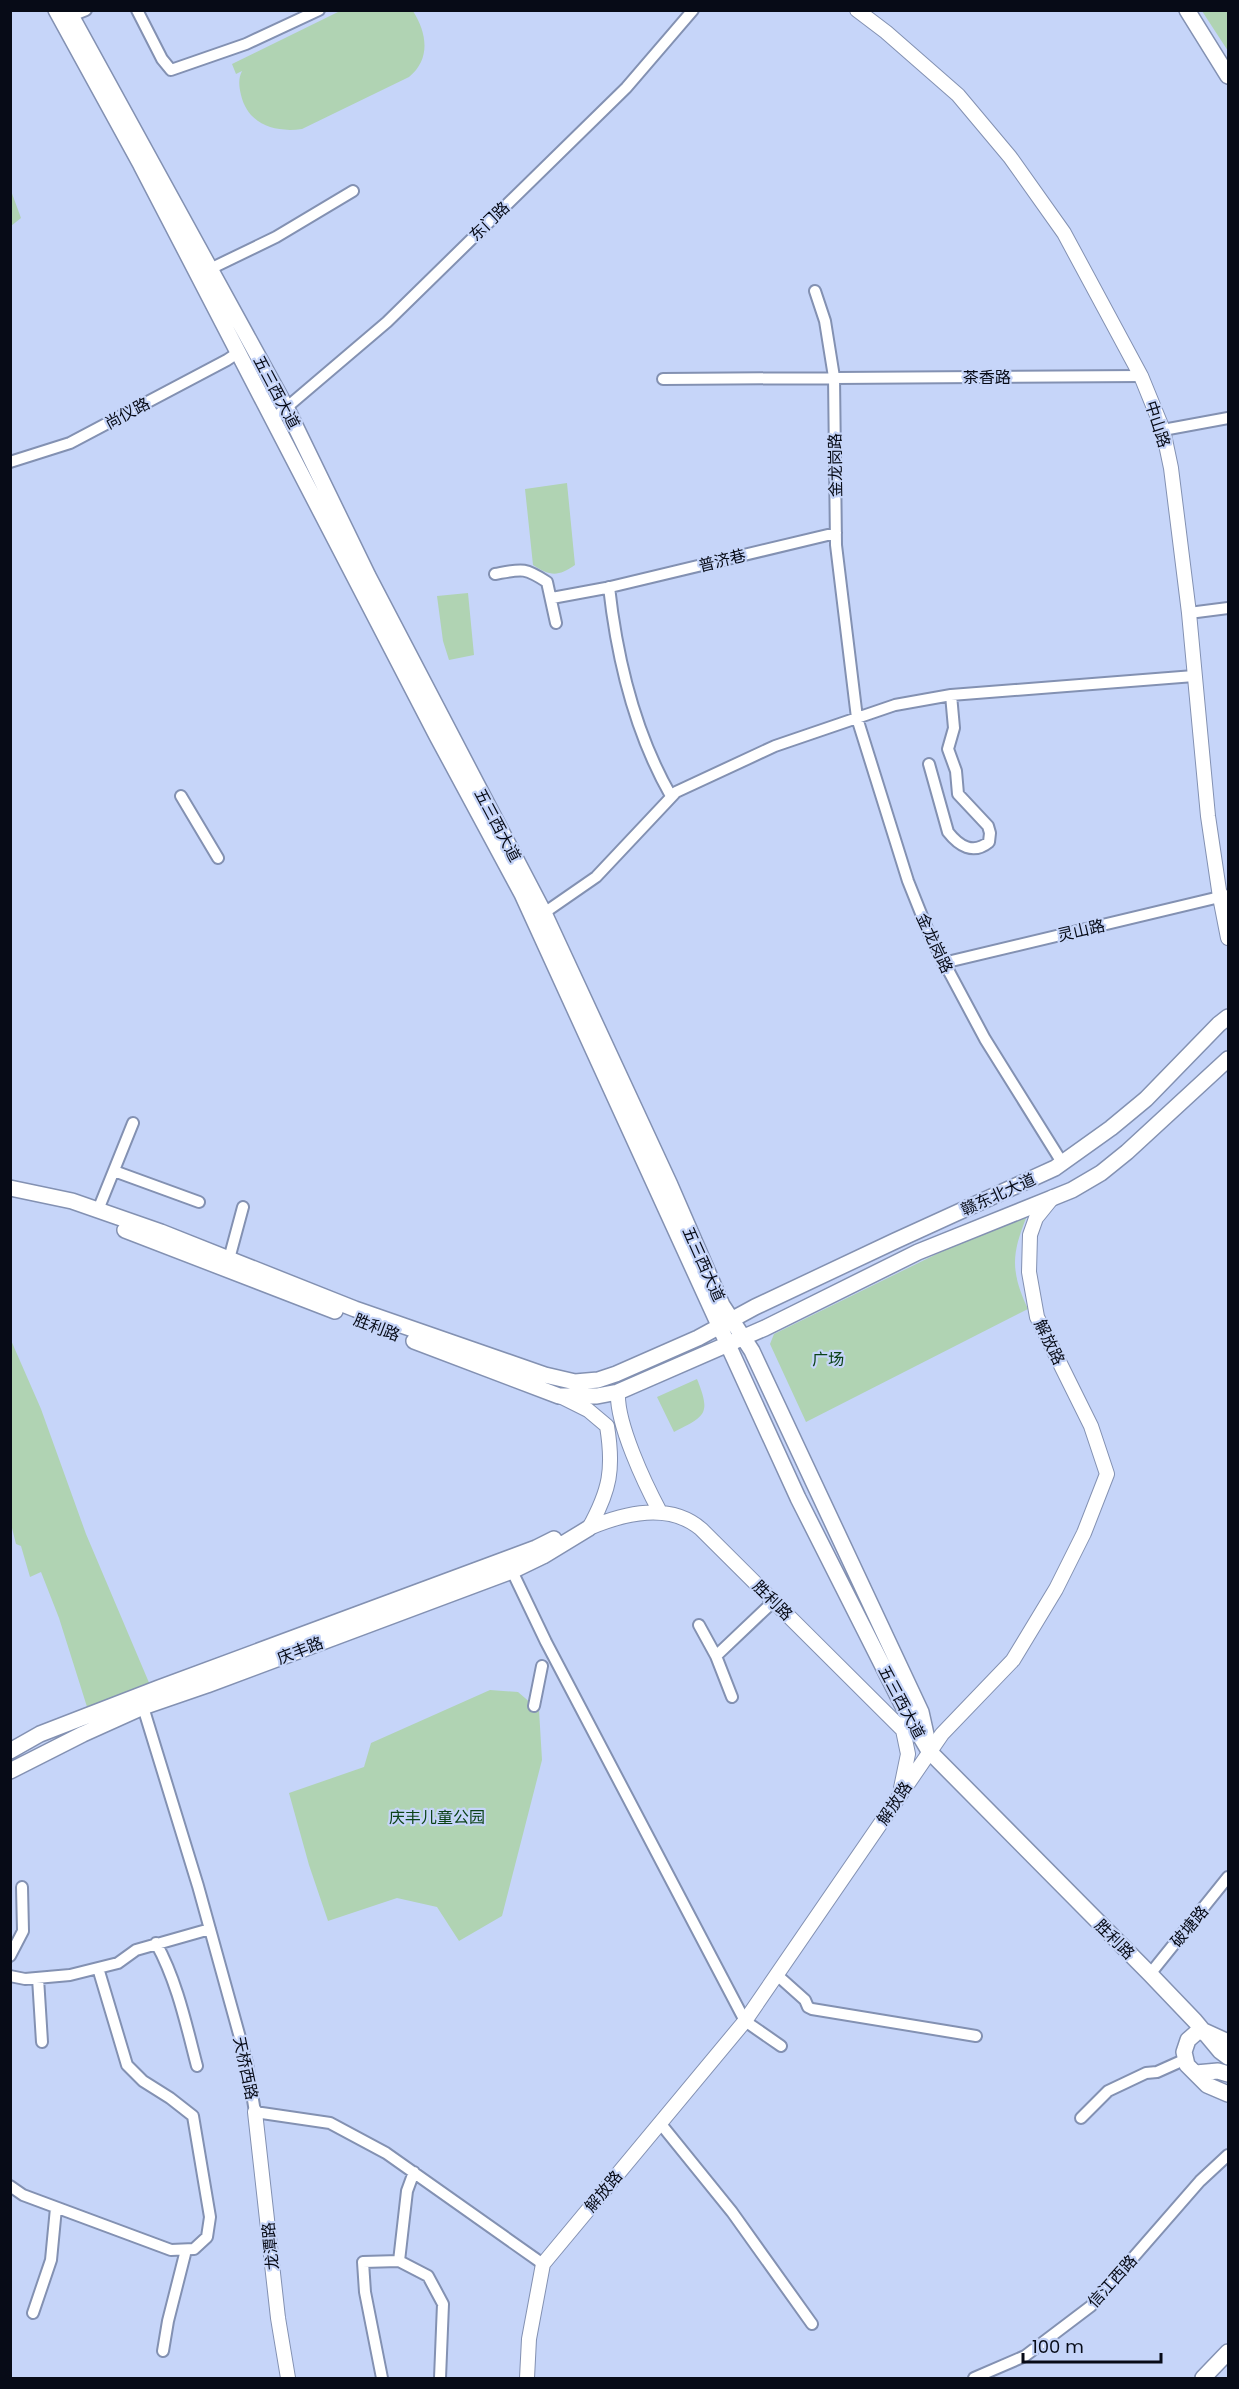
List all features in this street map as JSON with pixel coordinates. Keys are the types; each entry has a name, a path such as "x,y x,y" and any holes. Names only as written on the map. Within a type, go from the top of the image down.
{"main road":[{"name":"五三西大道","path":"56,10 141,165 437,736 522,894 726,1324 743,1338 752,1351 921,1712 929,1751"},
{"path":"1187,10 1228,76"},
{"path":"1198,10 1228,61"},
{"name":"五三西大道","path":"70,14 287,409 368,576 544,913 670,1185 722,1305 727,1344 798,1498 907,1714 929,1751"},
{"name":"赣东北大道","path":"726,1324 755,1307 1063,1164 1146,1099 1228,1017"},
{"name":"胜利路","path":"10,1198 58,1205 559,1396 597,1396 618,1392 743,1338 831,1297 918,1252 1072,1190 1101,1173 1127,1152 1228,1059"},
{"name":"胜利路","path":"10,1188 53,1195 98,1210 429,1336 545,1375 575,1382 598,1380 616,1374 726,1324"},
{"path":"10,1751 40,1734 169,1683 537,1548 591,1525"},
{"name":"庆丰路","path":"10,1771 143,1707 512,1571 543,1556 591,1525"},
{"name":"胜利路","path":"929,1751 1150,1974 1228,2057"},
{"path":"1173,1999 1186,2027 1188,2040 1184,2052 1188,2065 1207,2085 1228,2094"},
{"path":"1188,2040 1196,2033 1204,2031 1228,2042"},
{"path":"1196,2073 1218,2071 1228,2074"},
{"path":"1203,2379 1228,2352"},
{"path":"1215,2379 1228,2364"}],"street":[{"path":"70,14 87,10"},
{"path":"136,10 162,59 171,70 246,44 319,10"},
{"name":"东门路","path":"273,419 387,322 470,238 577,137 626,88 693,10"},
{"name":"中山路","path":"857,10 886,32 958,95 1010,157 1064,233 1141,376 1163,430 1171,468 1189,613 1208,816 1224,896 1228,938"},
{"path":"210,269 276,237 353,191"},
{"name":"金龙岗路","path":"815,291 825,321 834,378 836,533 857,718 908,881 943,963 985,1039 1063,1164"},
{"name":"尚仪路","path":"10,462 70,443 239,352"},
{"name":"茶香路","path":"663,379 1141,376"},
{"path":"1163,430 1228,418"},
{"name":"普济巷","path":"552,598 609,587 836,533"},
{"path":"495,574 529,570 547,582 556,623"},
{"path":"609,587 619,652 637,720 649,755 670,796"},
{"path":"1189,613 1228,608"},
{"path":"544,913 596,877 623,846 659,812 670,796 775,746 895,705 951,695 1194,676"},
{"path":"929,764 948,832 953,839 968,849 984,847 989,842 988,826 958,794 956,771 948,748 954,729 951,695"},
{"path":"182,796 218,858"},
{"name":"灵山路","path":"943,963 1224,896"},
{"path":"98,1210 133,1122"},
{"path":"114,1170 199,1202"},
{"name":"解放路","path":"526,2379 529,2339 543,2264 745,2021 942,1734 1013,1660 1056,1589 1084,1533 1107,1474 1091,1426 1040,1326 1031,1292 1028,1253 1030,1234 1036,1218 1053,1197"},
{"path":"229,1259 243,1207"},
{"path":"618,1392 617,1406 640,1472 660,1512"},
{"path":"559,1396 588,1410 607,1426 610,1476 604,1501 591,1525"},
{"name":"胜利路","path":"591,1525 627,1515 660,1512 677,1515 691,1521 774,1600 903,1730 908,1754 900,1796"},
{"path":"512,1571 557,1664 745,2021 781,2046"},
{"path":"716,1656 774,1600"},
{"path":"699,1625 716,1656 732,1697"},
{"path":"534,1706 543,1666"},
{"name":"天桥西路","path":"143,1707 210,1929 247,2063 255,2112 330,2123 387,2153 543,2264"},
{"name":"破塘路","path":"1150,1974 1228,1877"},
{"path":"10,1956 23,1931 22,1887"},
{"path":"10,1976 25,1979 70,1975 118,1963 136,1950 210,1929"},
{"path":"156,1943 166,1961 179,1998 196,2066"},
{"path":"10,2186 23,2195 171,2250 194,2249 207,2237 210,2217 194,2116 142,2081 127,2065 98,1968"},
{"path":"777,1975 812,2009 976,2036"},
{"path":"38,1978 42,2042"},
{"path":"1081,2118 1108,2091 1146,2073 1157,2072 1186,2059"},
{"name":"龙潭路","path":"255,2112 278,2318 288,2379"},
{"path":"660,2123 732,2212 812,2324"},
{"name":"信江西路","path":"977,2378 1025,2356 1091,2306 1200,2181 1228,2156"},
{"path":"399,2261 407,2191 414,2172"},
{"path":"33,2313 51,2260 56,2208"},
{"path":"163,2351 186,2250"},
{"path":"382,2379 365,2292 363,2262 399,2261 428,2276 442,2304 440,2379"}],"green space":[{"path":"340,11 413,11 424,37 424,54 416,70 409,77 302,129 272,128 256,120 244,105 241,95 239,83 242,71 236,74 232,64"},
{"path":"1202,11 1228,11 1228,51"},
{"path":"10,188 21,218 11,226 10,226"},
{"path":"567,483 575,565 564,572 554,574 533,565 525,489"},
{"path":"468,593 474,655 449,660 443,641 437,596"},
{"name":"广场","path":"1030,1208 1015,1259 1017,1281 1028,1309 806,1422 770,1344 774,1334"},
{"path":"10,1338 41,1409 86,1534 150,1685 88,1710 59,1618 41,1572 30,1577 21,1546 16,1544 11,1524"},
{"path":"697,1379 704,1400 703,1413 693,1422 674,1432 657,1397"},
{"name":"庆丰儿童公园","path":"490,1690 518,1692 539,1710 542,1760 502,1916 459,1941 437,1907 397,1898 328,1921 309,1865 289,1793 364,1767 371,1743"}]}
